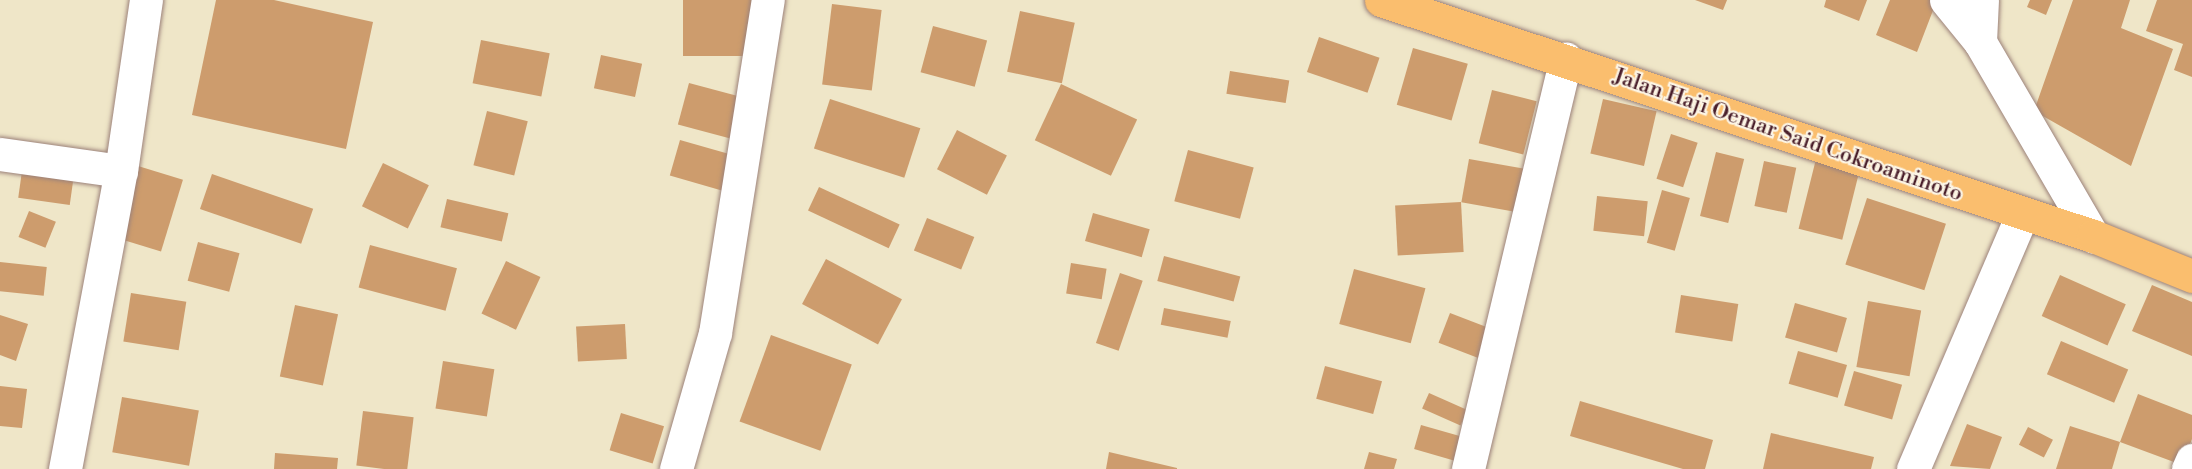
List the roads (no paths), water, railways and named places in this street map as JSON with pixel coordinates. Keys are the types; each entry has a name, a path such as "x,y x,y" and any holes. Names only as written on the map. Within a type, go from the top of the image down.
{"main road":[{"name":"Jalan Haji Oemar Said Cokroaminoto","path":"1381,0 1566,59 2093,236 2192,276"}],"street":[{"path":"65,469 121,171 146,0"},
{"path":"676,469 715,333 768,0"},
{"path":"1946,0 1980,42 2093,236"},
{"path":"1980,42 1982,0"},
{"path":"1468,469 1566,59"},
{"path":"0,154 121,171"},
{"path":"1913,469 2022,214"},
{"path":"2188,469 2192,460"}]}
